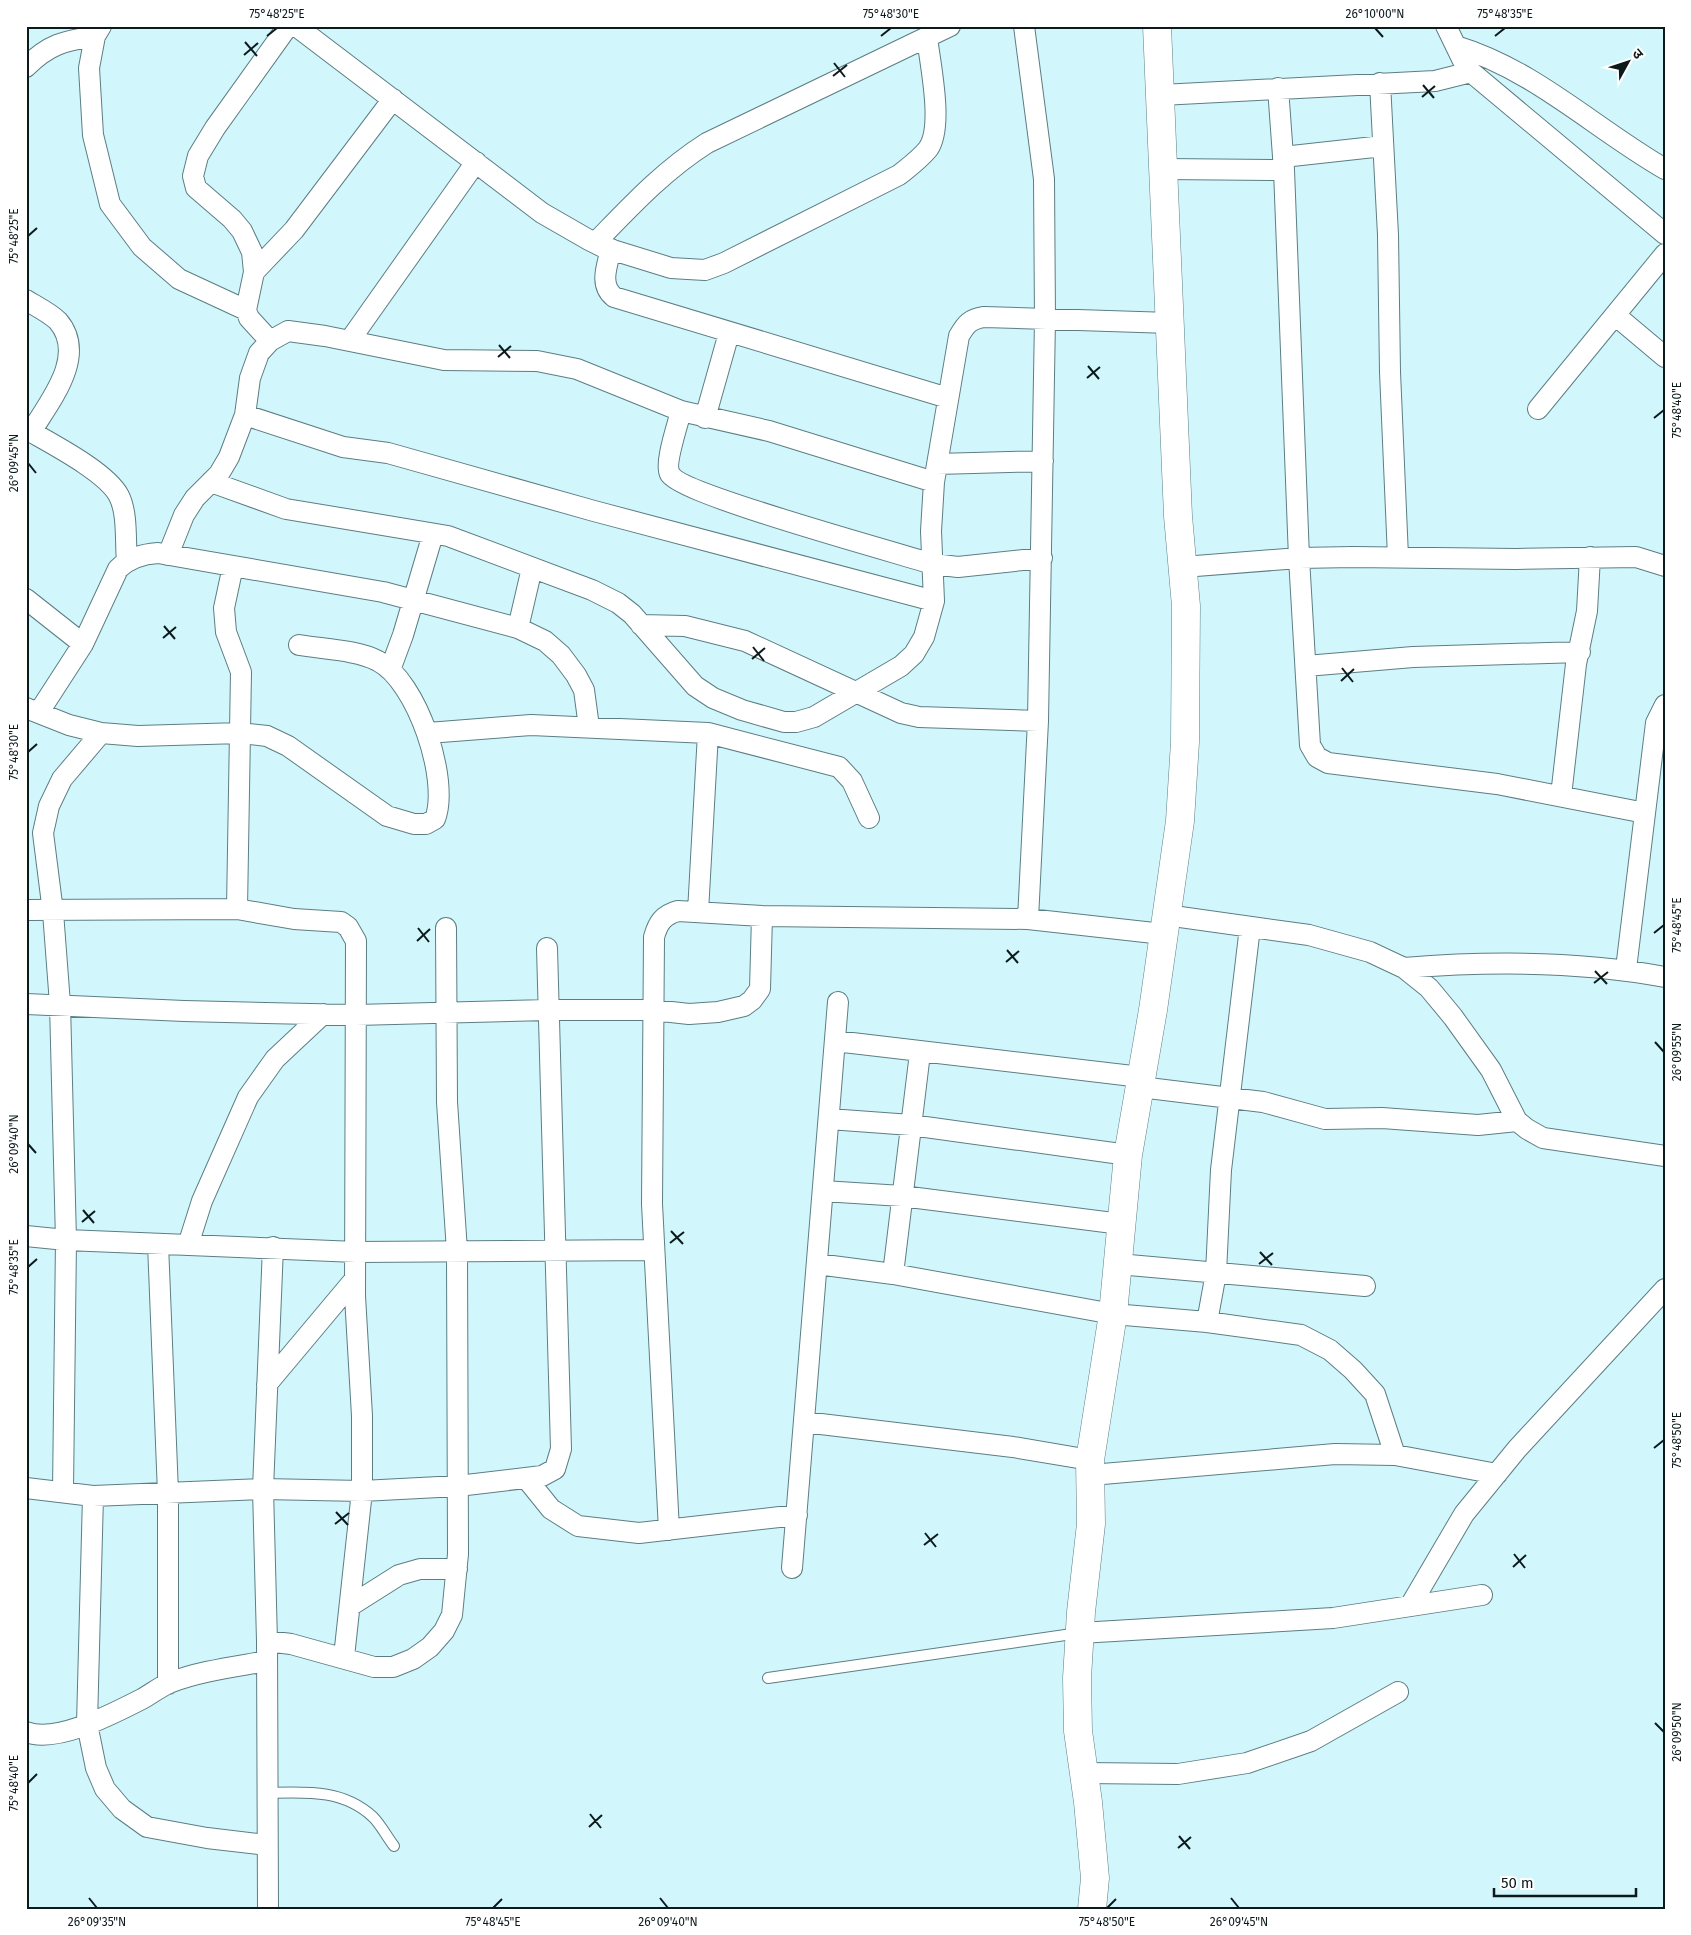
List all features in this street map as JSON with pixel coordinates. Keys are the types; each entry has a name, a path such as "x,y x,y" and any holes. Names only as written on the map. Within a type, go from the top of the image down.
{"street":[{"path":"270,341 249,318 246,310 254,272 252,252 242,231 232,219 196,188 193,176 198,156 214,128 288,26"},
{"path":"296,26 542,213 603,246 671,268 704,270 724,263 899,175 929,148 935,132 927,37"},
{"path":"948,398 614,297 605,286 603,246 647,189 678,162 707,143 950,26"},
{"path":"1024,26 1044,179 1045,319 1038,721 1028,919"},
{"path":"1092,1909 1095,1878 1078,1731 1077,1678 1091,1524 1091,1468 1113,1314 1128,1156 1154,1010 1164,925 1180,821 1185,742 1187,650 1183,567 1178,516 1158,26"},
{"path":"1446,26 1472,72 1665,234"},
{"path":"26,67 40,52 62,41 98,31 89,68 93,135 110,204 142,247 178,279 246,310"},
{"path":"1456,46 1480,53 1533,80 1665,169"},
{"path":"1161,94 1435,81 1472,72"},
{"path":"1380,83 1388,235 1390,372 1398,558"},
{"path":"1278,88 1284,163 1299,558 1310,745 1317,757 1328,762 1497,784 1645,813"},
{"path":"254,272 294,230 393,99"},
{"path":"1164,169 1284,163 1383,146"},
{"path":"350,340 476,162"},
{"path":"1538,409 1665,254"},
{"path":"26,300 57,320 66,333 69,351 64,377 29,431 72,456 106,480 119,496 123,514 126,561"},
{"path":"1615,315 1665,357"},
{"path":"211,482 286,509 448,536 592,590 618,603 695,686 713,698 742,710 784,722 796,722 814,717 858,694 901,666 914,654 924,637 934,601 931,531 936,473 959,336 966,324 973,318 984,317 1170,323"},
{"path":"168,555 184,515 195,498 211,482 229,457 245,415 250,378 259,353 270,341 288,332 350,340 444,360 537,361 577,369 681,411 705,418 770,431 936,473 1043,461"},
{"path":"705,418 729,332"},
{"path":"681,411 668,466 670,475 680,484 730,503 933,564 958,567 1042,558"},
{"path":"245,415 343,448 388,453 594,511 934,601"},
{"path":"390,670 433,534"},
{"path":"299,645 366,656 379,661 390,670 408,691 428,733 440,795 439,810 435,819 426,824 414,824 387,816 288,746 267,736 241,733 138,736 101,733 69,725 33,710 83,644 113,577 126,561 145,554 168,555 383,592 518,628 545,641 561,655 576,675 584,690 589,727"},
{"path":"1183,567 1299,558 1516,559 1636,556 1665,566"},
{"path":"1561,796 1576,664 1588,611 1590,557"},
{"path":"232,566 224,608 226,632 241,672 237,909"},
{"path":"518,628 532,568"},
{"path":"26,599 83,644"},
{"path":"641,626 686,626 745,641 882,706 920,717 1038,721"},
{"path":"1306,666 1413,657 1580,652"},
{"path":"1626,969 1656,723 1665,705"},
{"path":"428,733 532,725 708,733 839,768 852,782 869,818"},
{"path":"63,1491 66,1240 60,1004 53,912 43,833 49,806 62,779 101,733"},
{"path":"698,912 708,733"},
{"path":"26,910 53,912 237,909 294,919 340,922 348,926 356,941 356,1280 362,1416 362,1491 344,1657"},
{"path":"669,1530 652,1204 654,937 659,922 670,913 678,911 762,916 1028,919 1250,927 1309,935 1370,952 1404,968 1428,988 1453,1017 1491,1070 1518,1121 1527,1130 1543,1138 1665,1156"},
{"path":"26,1004 60,1004 184,1011 356,1015 548,1010 653,1010 690,1014 718,1012 744,1006 752,1000 760,989 762,916"},
{"path":"1207,1322 1216,1273 1221,1170 1228,1098 1250,927"},
{"path":"267,1641 292,1644 374,1666 393,1667 413,1660 430,1647 444,1631 452,1615 457,1569 457,1251 446,1102 448,1013 446,928"},
{"path":"26,1488 93,1496 263,1489 362,1491 458,1486 526,1478 550,1473 558,1462 561,1449 557,1252 547,948"},
{"path":"1404,968 1483,964 1551,965 1626,969 1665,977"},
{"path":"792,1568 838,1002"},
{"path":"188,1245 202,1201 248,1097 275,1060 324,1014"},
{"path":"835,1041 1140,1082 1228,1098 1263,1102 1325,1119 1382,1118 1478,1125 1518,1121"},
{"path":"893,1274 920,1053"},
{"path":"829,1119 911,1125 1128,1156"},
{"path":"823,1191 902,1196 1121,1224"},
{"path":"26,1236 66,1240 274,1247 356,1252 654,1250"},
{"path":"158,1244 168,1492 168,1684"},
{"path":"268,1909 267,1641 263,1489 274,1247"},
{"path":"817,1264 893,1274 1113,1314 1207,1322 1301,1336 1330,1350 1354,1370 1375,1394 1395,1455"},
{"path":"1118,1264 1365,1286"},
{"path":"267,1384 356,1280"},
{"path":"1410,1606 1464,1514 1497,1474 1665,1289"},
{"path":"804,1422 1013,1446 1091,1468 1335,1454 1395,1455 1497,1474"},
{"path":"526,1478 551,1510 578,1526 639,1533 797,1515"},
{"path":"93,1496 87,1724 96,1768 105,1789 122,1810 147,1827 207,1838 267,1845"},
{"path":"350,1606 399,1575 420,1569 457,1569"},
{"path":"1080,1633 1333,1618 1482,1595"},
{"path":"26,1732 58,1734 87,1724 142,1699 168,1684 214,1670 267,1661"},
{"path":"1084,1773 1178,1774 1247,1763 1311,1741 1398,1692"}],"lane":[{"path":"768,1678 1080,1633"},
{"path":"267,1793 320,1792 350,1800 374,1818 394,1846"}]}
